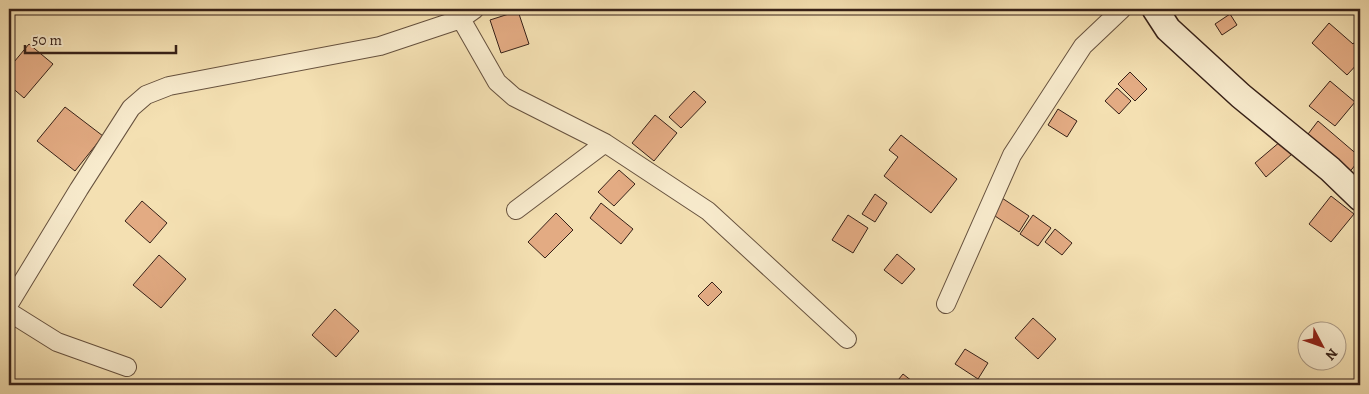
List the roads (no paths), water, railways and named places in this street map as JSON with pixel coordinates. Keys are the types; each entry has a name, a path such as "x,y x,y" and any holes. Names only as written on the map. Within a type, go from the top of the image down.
{"street":[{"path":"946,304 1012,155 1083,46 1122,9"},
{"path":"1155,9 1168,29 1240,96 1330,170 1360,198"},
{"path":"9,304 131,108 146,95 169,86 380,46 468,14 497,82 514,97 605,143 708,211 847,339"},
{"path":"516,210 605,143"},
{"path":"9,312 57,342 127,367"}]}
